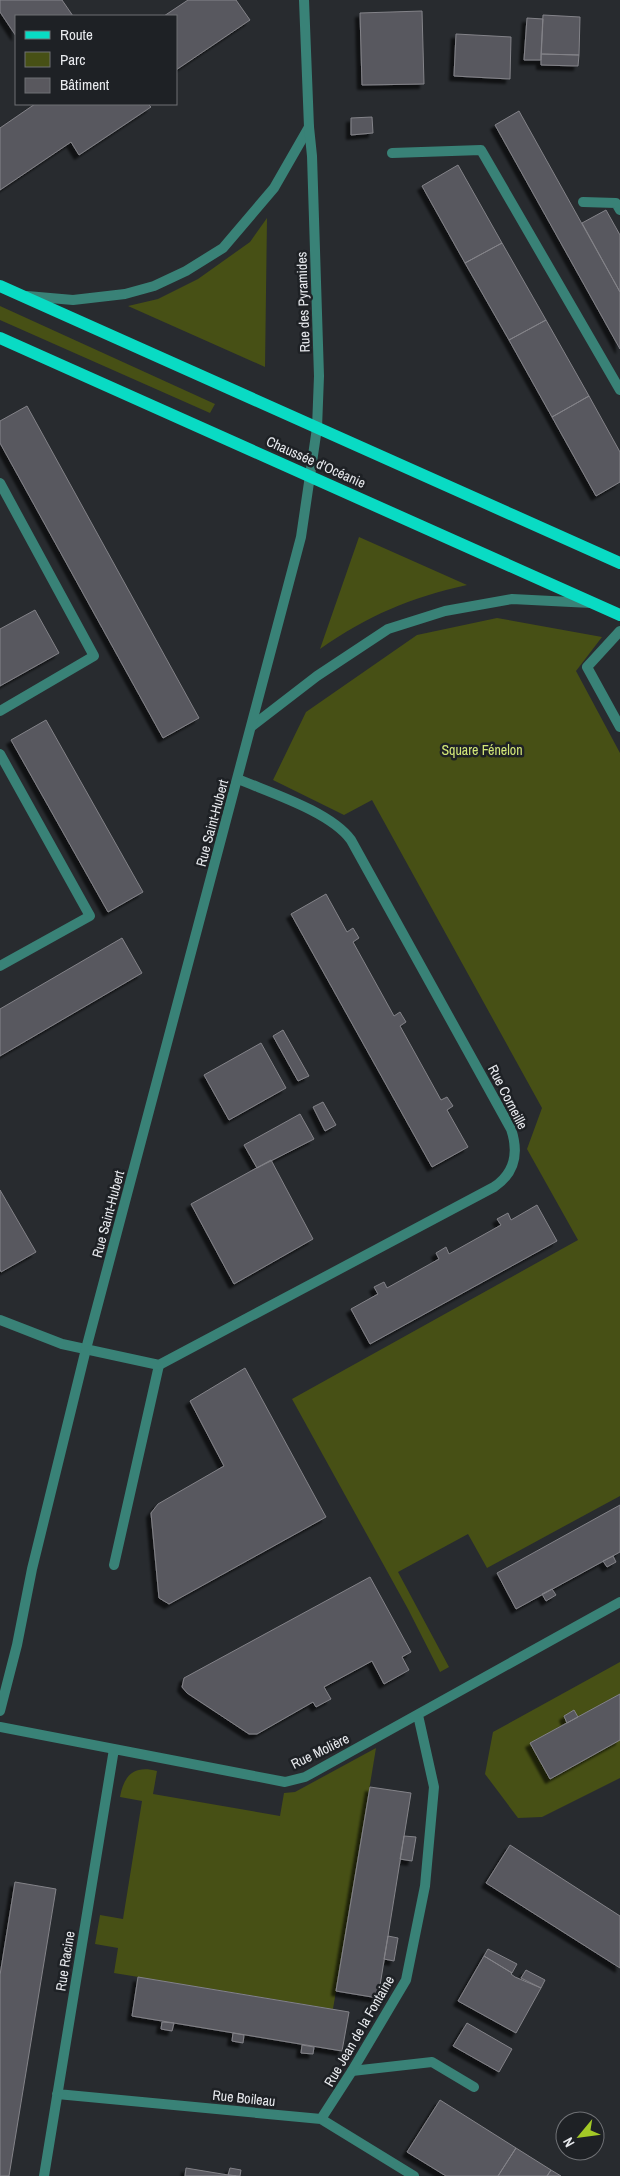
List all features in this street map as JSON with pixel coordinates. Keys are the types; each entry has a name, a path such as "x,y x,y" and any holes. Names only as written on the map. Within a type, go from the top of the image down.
{"main road":[{"path":"0,286 620,563"},
{"name":"Chaussée d'Océanie","path":"0,338 620,615"}],"street":[{"name":"Rue des Pyramides","path":"304,0 309,127 312,156 319,376 317,428 311,476"},
{"path":"20,296 73,300 124,294 154,286 186,271 223,248 274,188 309,127"},
{"path":"392,153 481,150 620,390"},
{"path":"583,202 616,203 620,210"},
{"name":"Rue Saint-Hubert","path":"0,1711 17,1645 32,1569 86,1349 301,538 311,476"},
{"path":"0,484 94,656 0,711"},
{"path":"252,726 317,676 388,629 444,611 512,599 595,604"},
{"path":"620,631 587,667 620,727"},
{"path":"0,754 90,916 0,966"},
{"name":"Rue Corneille","path":"159,1365 494,1186 505,1177 514,1161 516,1146 511,1130 344,830 328,818 238,779"},
{"path":"0,1320 62,1344 159,1365 114,1565"},
{"name":"Rue Molière","path":"0,1727 285,1782 305,1777 620,1602"},
{"name":"Rue Jean de la Fontaine","path":"321,2119 406,1980 425,1886 434,1787 418,1715"},
{"name":"Rue Racine","path":"44,2176 114,1750"},
{"path":"352,2071 432,2062 474,2087"},
{"name":"Rue Boileau","path":"57,2094 321,2119 414,2176"}],"green space":[{"path":"267,218 265,367 128,306 158,299 198,279 250,242"},
{"path":"0,306 215,404 210,413 0,320"},
{"path":"359,537 467,585 426,596 390,609 355,626 320,649"},
{"name":"Square Fénelon","path":"497,618 602,637 576,671 620,753 620,1496 487,1568 468,1534 398,1572 449,1667 440,1672 408,1609 292,1399 578,1240 527,1149 542,1108 372,800 344,815 273,780 306,712 417,635"},
{"path":"620,1662 620,1694 578,1717 574,1710 564,1716 567,1723 530,1743 550,1779 620,1740 620,1778 542,1817 518,1818 485,1774 493,1732"},
{"path":"376,1748 333,2009 114,1973 118,1948 95,1944 100,1915 123,1919 142,1801 120,1797 124,1783 131,1774 142,1769 157,1771 153,1794 280,1816 284,1793 295,1792"}],"building":[{"path":"0,0 62,0 72,15 15,15 15,34 0,12"},
{"path":"188,0 236,0 250,20 178,69 178,15 166,15"},
{"path":"422,11 424,84 362,85 360,13"},
{"path":"543,15 580,17 579,55 541,54"},
{"path":"527,18 543,19 541,60 524,60"},
{"path":"456,34 511,37 510,79 454,76"},
{"path":"541,54 579,55 578,66 541,65"},
{"path":"34,105 149,105 151,107 79,155 71,142 0,190 0,128"},
{"path":"519,111 620,292 620,349 495,125"},
{"path":"372,117 373,133 351,135 351,118"},
{"path":"458,165 502,243 465,263 422,186"},
{"path":"606,210 620,235 620,292 582,223"},
{"path":"502,243 546,320 509,340 465,263"},
{"path":"546,320 589,396 552,417 509,340"},
{"path":"589,396 620,452 620,482 596,496 552,417"},
{"path":"27,406 199,718 163,738 0,443 0,421"},
{"path":"35,610 59,653 0,686 0,629"},
{"path":"46,720 143,892 108,912 11,740"},
{"path":"326,894 347,932 353,928 359,938 353,942 394,1016 400,1012 406,1022 400,1026 441,1100 447,1097 453,1106 447,1110 468,1147 432,1167 291,914"},
{"path":"122,938 142,973 0,1056 0,1009"},
{"path":"283,1030 309,1076 298,1081 273,1036"},
{"path":"261,1043 286,1088 229,1120 204,1075"},
{"path":"323,1102 336,1125 325,1131 313,1107"},
{"path":"300,1114 314,1139 257,1168 244,1145"},
{"path":"271,1160 313,1239 234,1284 191,1204"},
{"path":"0,1190 36,1252 1,1272 0,1269"},
{"path":"537,1205 557,1241 370,1344 351,1309 378,1294 374,1287 384,1282 387,1288 439,1259 436,1253 446,1247 449,1254 501,1225 497,1219 508,1213 511,1220"},
{"path":"245,1368 326,1517 169,1604 159,1598 151,1513 158,1504 224,1466 190,1401"},
{"path":"620,1505 620,1552 516,1609 497,1573"},
{"path":"613,1556 616,1562 607,1567 603,1561"},
{"path":"370,1577 411,1652 402,1657 409,1670 384,1684 372,1661 324,1687 331,1699 316,1707 313,1702 257,1734 249,1734 187,1693 182,1687 184,1678"},
{"path":"552,1589 556,1595 546,1601 542,1594"},
{"path":"620,1694 620,1740 550,1779 530,1743"},
{"path":"574,1710 578,1717 567,1723 564,1716"},
{"path":"370,1787 411,1793 378,1998 336,1991"},
{"path":"404,1836 416,1837 412,1861 400,1859"},
{"path":"510,1845 620,1916 620,1968 486,1883"},
{"path":"15,1882 56,1889 9,2176 0,2176 0,1975"},
{"path":"388,1936 398,1938 394,1961 384,1959"},
{"path":"488,1949 517,1964 512,1973 484,1956"},
{"path":"484,1956 512,1973 515,1977 541,1988 516,2033 458,2001"},
{"path":"526,1970 545,1980 541,1988 521,1978"},
{"path":"138,1977 349,2012 342,2051 132,2016"},
{"path":"162,2022 174,2023 172,2031 161,2029"},
{"path":"467,2023 512,2049 499,2072 453,2046"},
{"path":"233,2033 244,2035 243,2043 232,2041"},
{"path":"302,2045 314,2047 313,2054 301,2053"},
{"path":"440,2100 516,2148 498,2176 446,2176 407,2152"},
{"path":"516,2148 551,2170 547,2176 498,2176"},
{"path":"186,2168 228,2175 236,2176 185,2176"},
{"path":"230,2168 241,2170 240,2176 228,2175"},
{"path":"551,2170 561,2176 547,2176"}]}
